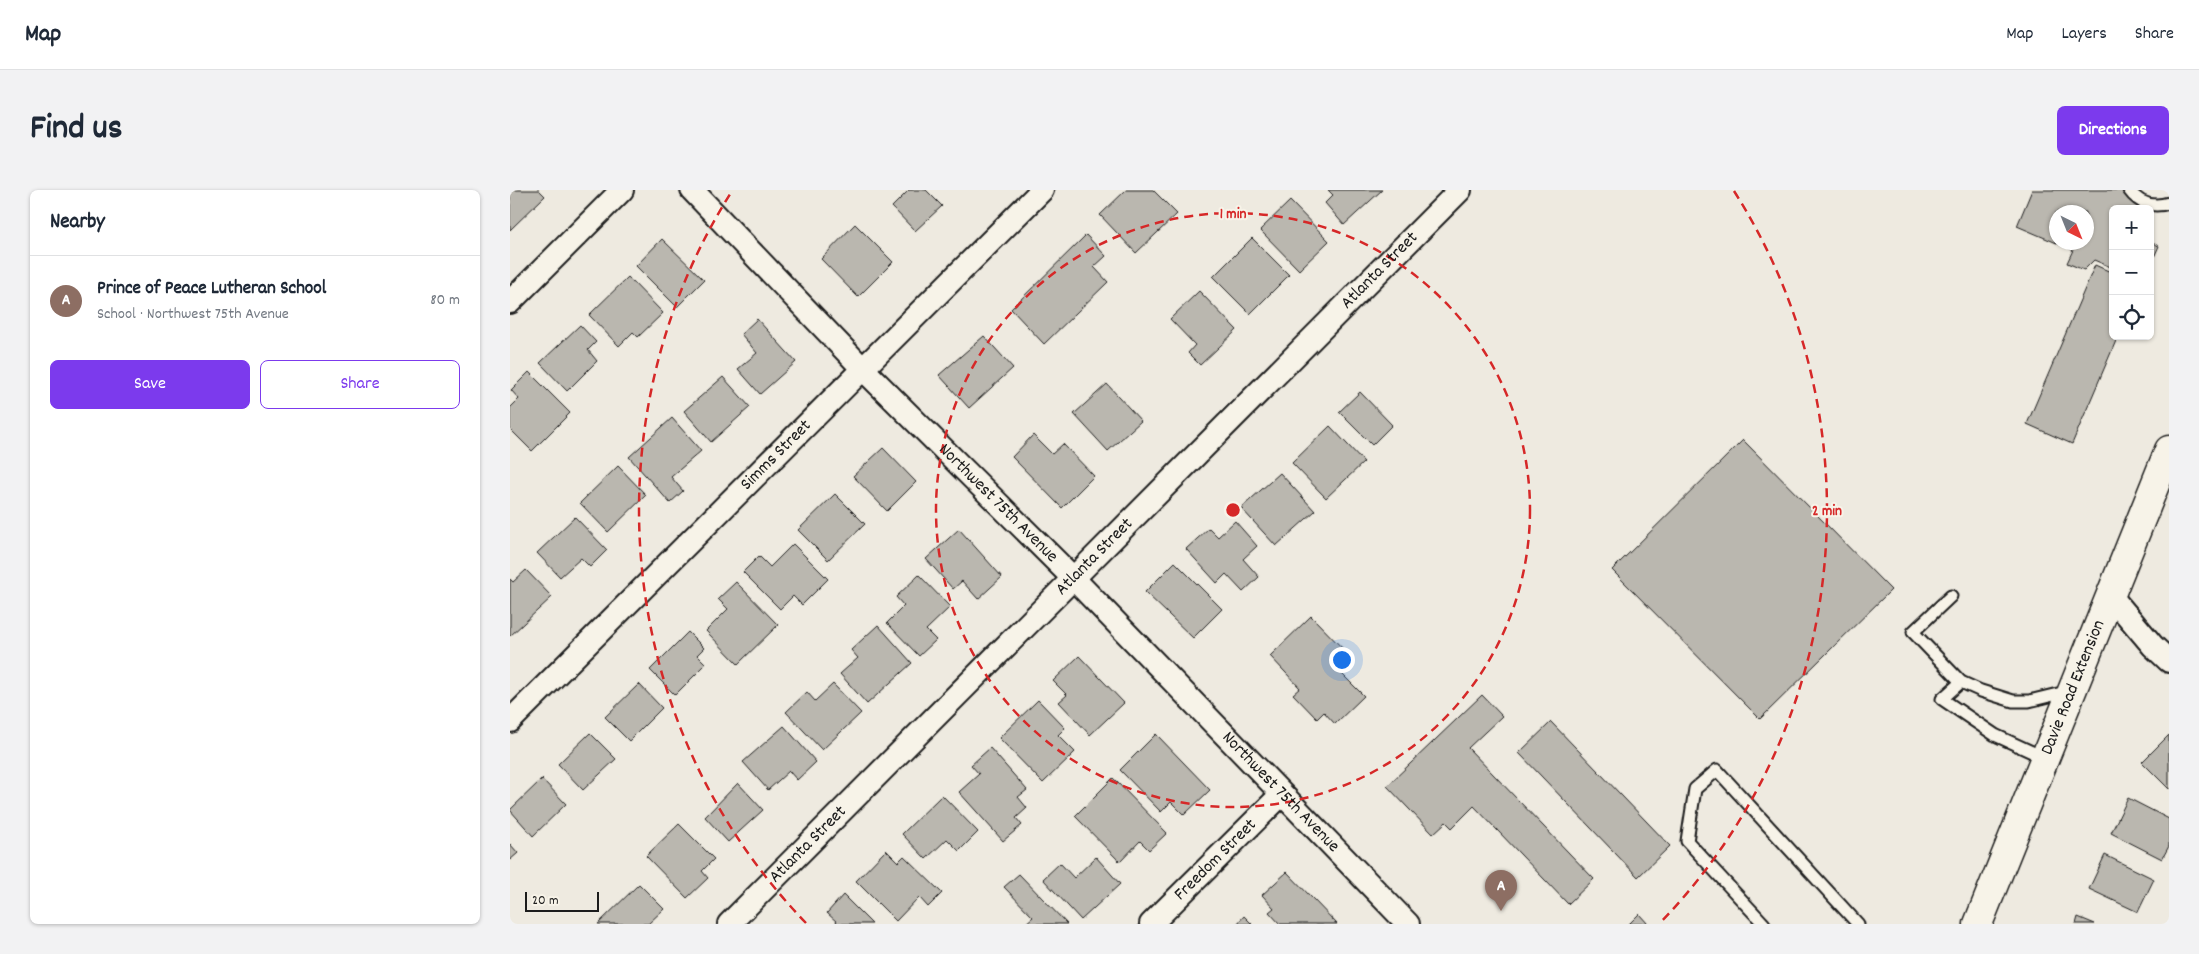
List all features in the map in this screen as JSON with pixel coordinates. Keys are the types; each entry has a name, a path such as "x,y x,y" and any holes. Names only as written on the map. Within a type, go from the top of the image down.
{"main road":[{"name":"Davie Road Extension","path":"1978,924 2169,450"}],"street":[{"path":"510,302 622,190"},
{"name":"Northwest 75th Avenue","path":"692,190 863,369 1073,578 1281,795 1408,924"},
{"name":"Simms Street","path":"510,721 1042,190"},
{"name":"Atlanta Street","path":"729,924 1460,190"},
{"path":"2110,595 2153,646 2169,661"},
{"name":"Freedom Street","path":"1151,924 1281,795"}],"lane":[{"path":"2129,190 2135,198 2146,204 2169,203"},
{"path":"1951,596 1913,632 1961,682 2013,701 2029,700 2071,690"},
{"path":"1961,682 1942,699 1994,735 2045,758"},
{"path":"1764,924 1687,841 1695,789 1717,770 1858,924"}],"building":[{"path":"510,190 539,190 545,196 510,230"},
{"path":"909,190 926,190 942,206 915,231 892,207"},
{"path":"1126,190 1153,190 1177,214 1136,253 1100,215"},
{"path":"1328,190 1382,190 1344,225 1325,203 1333,195"},
{"path":"2032,190 2138,190 2145,197 2142,205 2109,205 2109,266 2094,260 2084,270 2067,263 2073,250 2094,250 2094,205 2049,205 2049,240 2017,226"},
{"path":"1290,201 1329,241 1299,270 1260,230"},
{"path":"855,224 893,262 858,297 821,259"},
{"path":"1086,235 1106,256 1094,267 1108,282 1044,344 1011,309"},
{"path":"1252,238 1289,275 1250,314 1213,277"},
{"path":"662,239 704,280 677,307 636,266"},
{"path":"2154,244 2159,246 2154,257"},
{"path":"2095,265 2109,271 2109,340 2116,340 2072,444 2027,424"},
{"path":"628,277 663,313 638,337 633,332 619,346 589,315"},
{"path":"1199,291 1237,330 1200,365 1188,353 1195,345 1170,319"},
{"path":"757,319 796,362 760,394 738,369 757,353 741,334"},
{"path":"580,325 596,342 588,350 597,361 567,391 540,363"},
{"path":"984,336 1013,368 969,408 939,375"},
{"path":"529,372 570,413 532,451 510,429 510,408 519,399 511,390"},
{"path":"723,377 750,407 711,442 684,411"},
{"path":"1107,384 1141,421 1108,451 1074,414"},
{"path":"1360,392 1392,425 1372,445 1339,412"},
{"path":"672,418 701,451 671,477 683,491 670,503 629,457"},
{"path":"1330,426 1364,462 1326,498 1292,463"},
{"path":"1033,435 1052,454 1063,444 1094,476 1062,508 1012,457"},
{"path":"1743,440 1891,590 1760,719 1612,570"},
{"path":"883,448 916,482 887,511 853,476"},
{"path":"618,466 646,495 608,532 580,503"},
{"path":"1280,473 1315,511 1276,546 1241,508"},
{"path":"835,494 865,524 828,560 798,530"},
{"path":"575,517 607,550 590,567 581,558 560,577 537,553"},
{"path":"1235,521 1257,546 1243,559 1259,577 1243,592 1226,574 1217,583 1186,549 1209,528 1218,537"},
{"path":"959,529 1002,577 978,599 962,581 953,589 926,559"},
{"path":"793,544 828,579 802,605 793,596 780,609 743,572 759,556 770,567"},
{"path":"1175,562 1222,609 1193,638 1145,592"},
{"path":"526,570 552,597 510,636 510,579 513,582"},
{"path":"919,575 950,607 926,630 936,640 919,656 887,623 904,606 896,597"},
{"path":"736,582 778,625 738,664 706,631 728,609 718,599"},
{"path":"1311,616 1351,657 1338,670 1364,696 1335,724 1324,712 1317,719 1293,694 1300,688 1270,656"},
{"path":"878,625 912,663 867,704 840,674 858,658 851,650"},
{"path":"688,632 704,648 697,655 706,664 675,695 650,670"},
{"path":"1079,656 1124,703 1090,735 1059,702 1067,695 1053,681"},
{"path":"639,684 662,708 629,741 605,717"},
{"path":"833,684 861,713 822,750 786,712 807,692 815,701"},
{"path":"1482,695 1502,716 1468,748 1594,879 1568,904 1474,806 1452,828 1446,822 1433,834 1387,786"},
{"path":"1038,700 1065,728 1058,735 1075,752 1043,783 999,738"},
{"path":"1551,722 1670,846 1638,877 1519,753"},
{"path":"784,726 816,762 797,780 789,771 768,790 743,762"},
{"path":"590,733 616,759 583,790 558,764"},
{"path":"1156,734 1210,790 1184,815 1171,802 1161,812 1120,770"},
{"path":"2169,735 2169,789 2142,762"},
{"path":"990,748 1027,790 1018,797 1027,808 1016,818 1022,825 1003,841 959,792 979,774 971,765"},
{"path":"1113,778 1167,833 1149,850 1140,841 1120,862 1075,816"},
{"path":"542,779 566,804 533,836 510,810"},
{"path":"738,783 763,810 728,842 705,817"},
{"path":"942,795 978,832 959,851 947,839 926,859 902,834"},
{"path":"2128,798 2169,819 2169,846 2162,859 2111,833"},
{"path":"679,824 714,859 702,871 708,878 687,898 646,856"},
{"path":"510,844 518,853 510,860"},
{"path":"886,850 898,862 904,856 942,893 928,907 919,897 896,921 856,881"},
{"path":"2105,855 2154,879 2138,912 2089,889"},
{"path":"1096,857 1120,884 1081,920 1043,879 1060,863 1074,878"},
{"path":"1287,872 1337,924 1280,924 1269,912 1274,908 1262,895"},
{"path":"1019,874 1067,924 1025,924 1033,917 1004,887"},
{"path":"639,884 664,909 648,924 598,924"},
{"path":"843,895 872,924 835,924 837,922 827,913"},
{"path":"1639,914 1648,924 1629,924"},
{"path":"1244,916 1252,924 1237,924"},
{"path":"2078,917 2095,924 2076,924"}],"place":[{"name":"Prince of Peace Lutheran School","path":"1501,911"}]}
